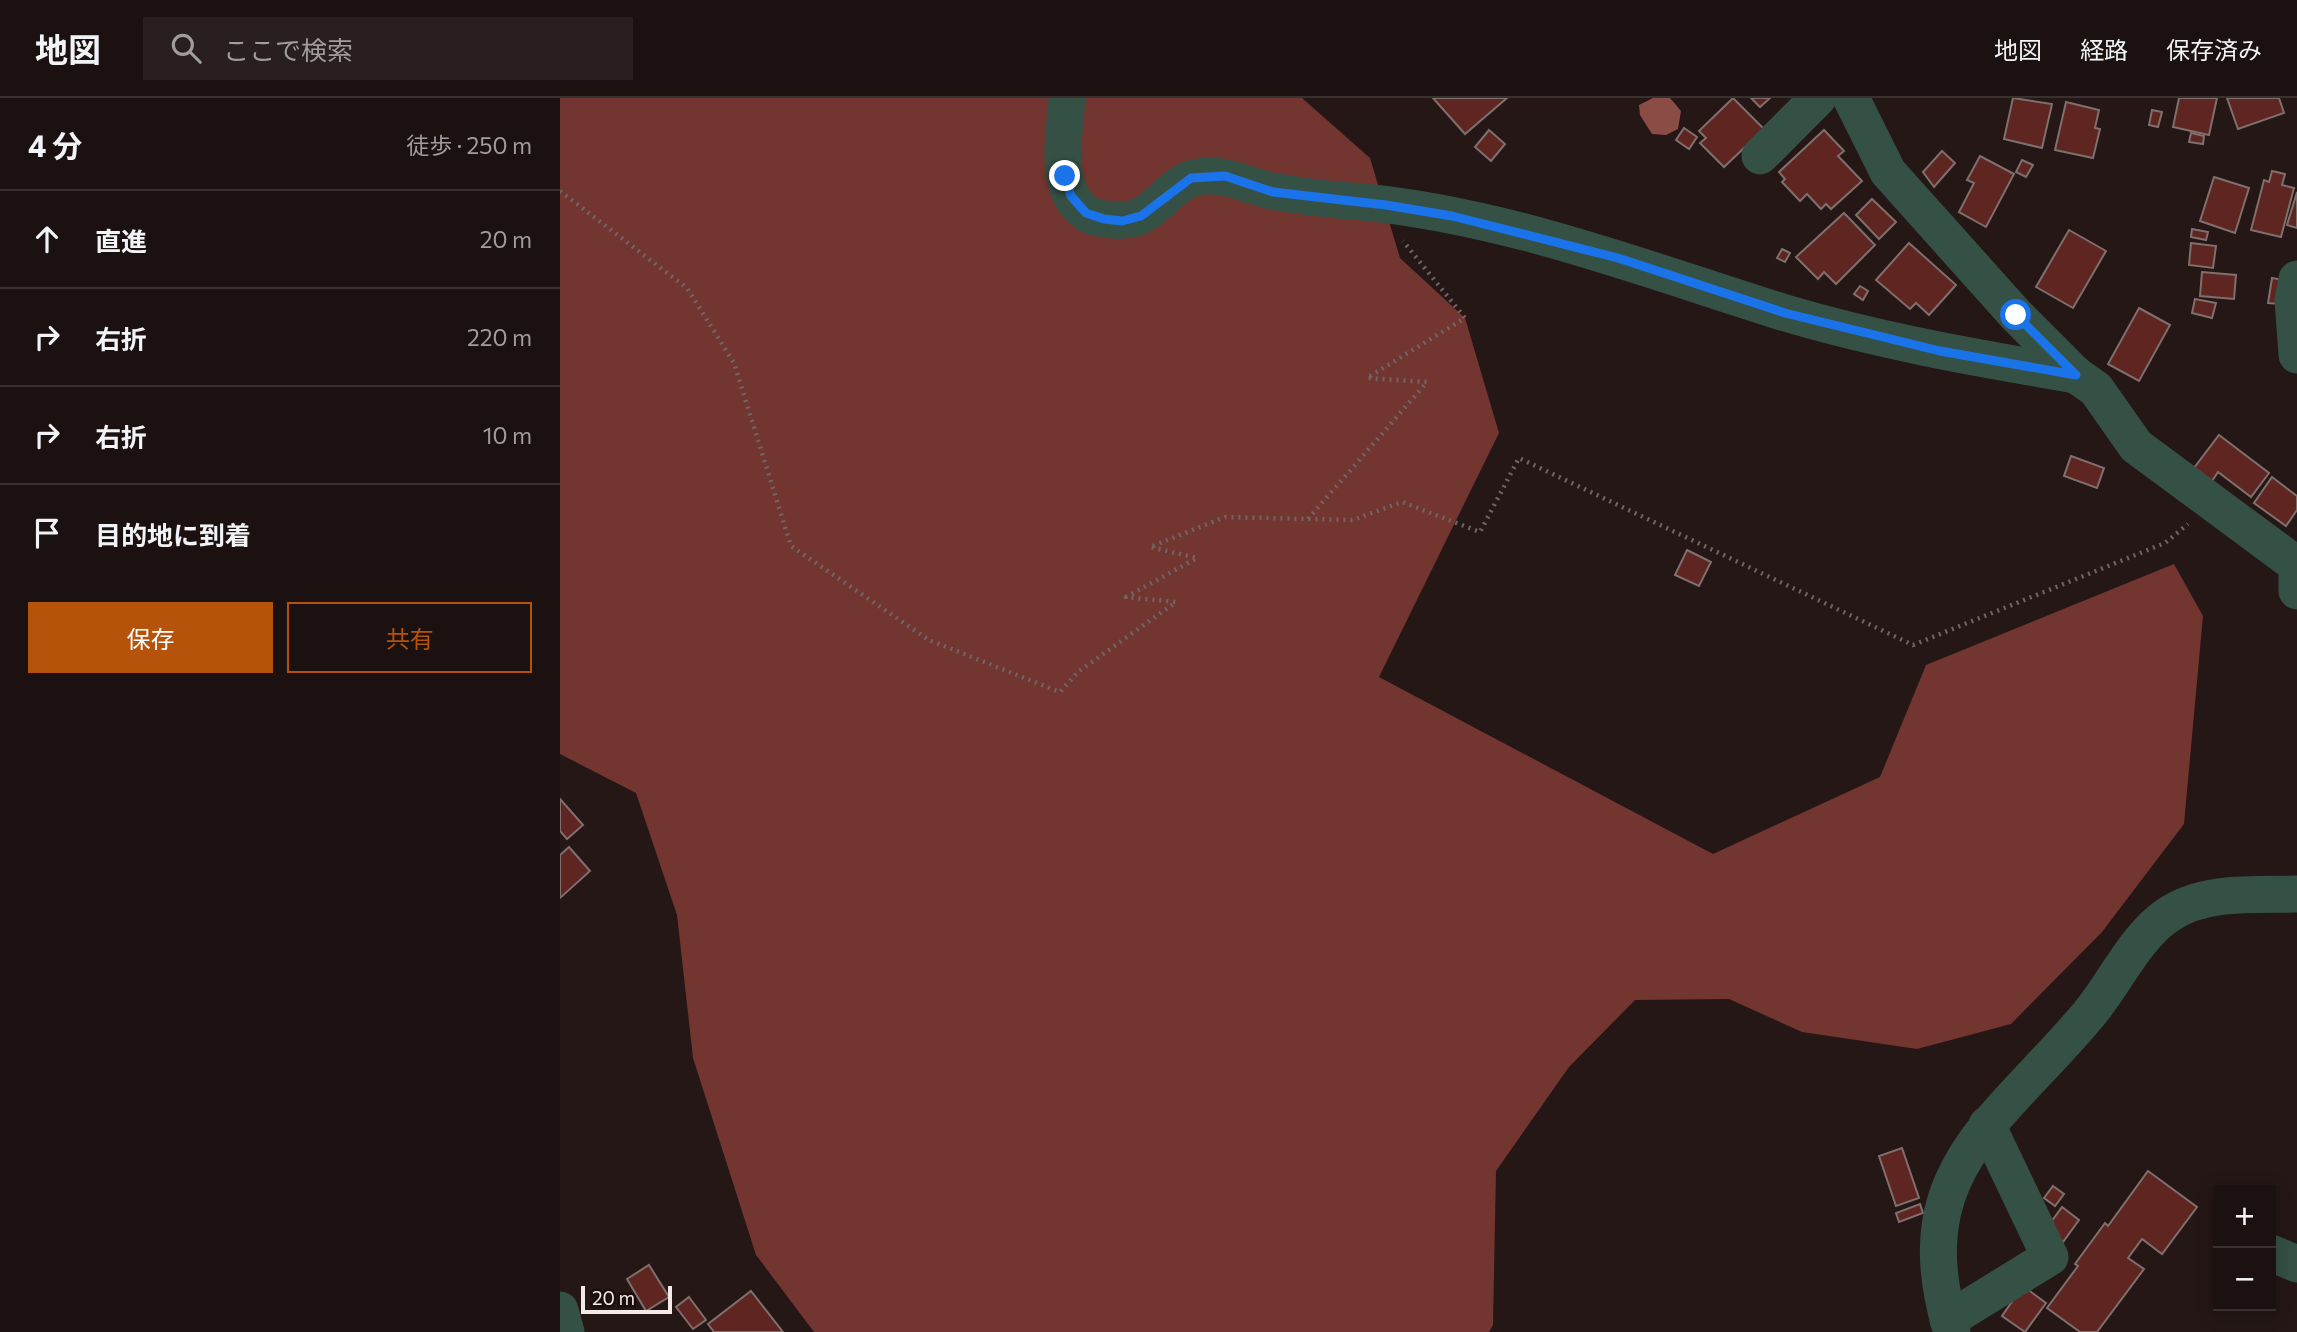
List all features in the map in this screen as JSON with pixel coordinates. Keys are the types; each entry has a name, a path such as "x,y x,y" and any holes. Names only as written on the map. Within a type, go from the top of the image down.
{"street":[{"path":"1068,98 1063,159 1065,176 1071,196 1086,213 1104,219 1122,221 1141,216 1191,178 1225,176 1273,192 1386,205 1452,216 1618,258 1798,316 1940,351 2076,375"},
{"path":"1760,156 1818,98"},
{"path":"1851,98 1888,172 2016,315 2076,375 2096,389 2136,446 2297,564 2297,591"},
{"path":"2297,279 2293,300 2297,355"},
{"path":"1987,1125 2050,1257 1950,1326 1940,1295 1941,1215 1958,1165 1987,1125 2101,1000 2148,930 2169,914 2196,900 2297,894"},
{"path":"2276,1255 2297,1264"},
{"path":"560,1311 566,1332"}],"path":[{"path":"560,191 687,288 734,363 791,546 929,640 1060,692 1078,672 1176,602 1126,597 1197,558 1150,547 1225,517 1353,520 1402,502 1480,532 1519,458 1913,645 2165,543"},
{"path":"1308,519 1427,382 1367,378 1465,318 1398,234"}],"shaded area":[{"path":"560,98 1302,98 1370,158 1400,258 1465,318 1499,433 1379,677 1713,854 1880,777 1926,665 2174,564 2203,616 2184,824 2102,932 2011,1024 1917,1049 1802,1032 1729,999 1635,1000 1569,1067 1496,1171 1493,1325 1489,1332 814,1332 756,1255 693,1058 677,915 636,793 560,754"},
{"path":"1653,98 1670,98 1681,111 1678,129 1666,135 1652,134 1640,115 1639,105"}],"building":[{"path":"1433,98 1507,98 1465,134"},
{"path":"1733,98 1764,129 1724,167 1700,143 1706,138 1699,131"},
{"path":"1751,98 1770,98 1760,107"},
{"path":"2013,98 2052,104 2042,148 2004,139"},
{"path":"2179,98 2217,98 2209,135 2173,127"},
{"path":"2227,98 2279,98 2284,113 2238,129"},
{"path":"2066,102 2099,110 2095,128 2100,129 2093,158 2055,150"},
{"path":"2152,110 2162,112 2158,127 2149,125"},
{"path":"1684,128 1697,137 1689,149 1676,140"},
{"path":"1489,130 1505,144 1491,161 1475,147"},
{"path":"1824,130 1844,151 1838,156 1862,181 1831,209 1826,204 1821,209 1807,194 1800,201 1782,182 1785,179 1779,172"},
{"path":"2191,133 2204,136 2203,144 2189,142"},
{"path":"1942,151 1955,163 1934,187 1923,172"},
{"path":"1980,156 2014,174 1986,227 1959,212 1974,183 1967,180"},
{"path":"2022,160 2033,165 2026,177 2016,172"},
{"path":"2272,171 2285,174 2282,185 2294,188 2281,237 2251,230 2264,180 2269,182"},
{"path":"2214,177 2249,188 2235,233 2200,221"},
{"path":"2297,192 2297,228 2287,225"},
{"path":"1872,199 1896,222 1879,239 1856,215"},
{"path":"1844,213 1875,245 1836,284 1824,272 1818,279 1796,257"},
{"path":"2192,229 2208,232 2206,240 2191,237"},
{"path":"2069,230 2106,251 2073,308 2036,287"},
{"path":"1909,243 1956,285 1929,315 1916,303 1910,309 1876,280"},
{"path":"2191,243 2216,246 2213,268 2189,265"},
{"path":"1782,249 1790,253 1785,262 1777,258"},
{"path":"2202,272 2236,275 2234,299 2200,296"},
{"path":"2272,278 2284,280 2281,304 2268,303"},
{"path":"1860,286 1868,291 1863,300 1854,294"},
{"path":"2195,299 2216,303 2212,318 2192,313"},
{"path":"2139,308 2170,325 2139,381 2108,364"},
{"path":"2219,435 2269,473 2251,497 2218,472 2212,481 2194,468"},
{"path":"2071,456 2104,468 2097,488 2064,476"},
{"path":"2272,477 2297,496 2297,510 2286,526 2254,503"},
{"path":"1687,550 1711,562 1699,586 1675,575"},
{"path":"560,799 583,825 567,839 560,831"},
{"path":"569,847 590,871 560,898 560,855"},
{"path":"1902,1148 1919,1198 1896,1206 1879,1156"},
{"path":"2148,1171 2197,1207 2162,1254 2142,1239 2128,1258 2144,1269 2097,1332 2080,1332 2047,1308 2105,1223 2108,1226"},
{"path":"2053,1186 2064,1194 2055,1206 2044,1198"},
{"path":"1920,1204 1923,1213 1899,1222 1896,1213"},
{"path":"2062,1207 2079,1220 2063,1242 2046,1229"},
{"path":"649,1265 669,1297 646,1311 627,1279"},
{"path":"2023,1286 2046,1303 2025,1332 2002,1316"},
{"path":"751,1291 783,1332 714,1332 708,1324"},
{"path":"689,1297 706,1320 693,1329 676,1307"}],"route":[{"path":"1065,176 1071,196 1086,213 1122,221 1141,216 1191,178 1225,176 1273,192 1386,205 1452,216 1618,258 1785,313 1940,351 2076,375 2016,315"}]}
